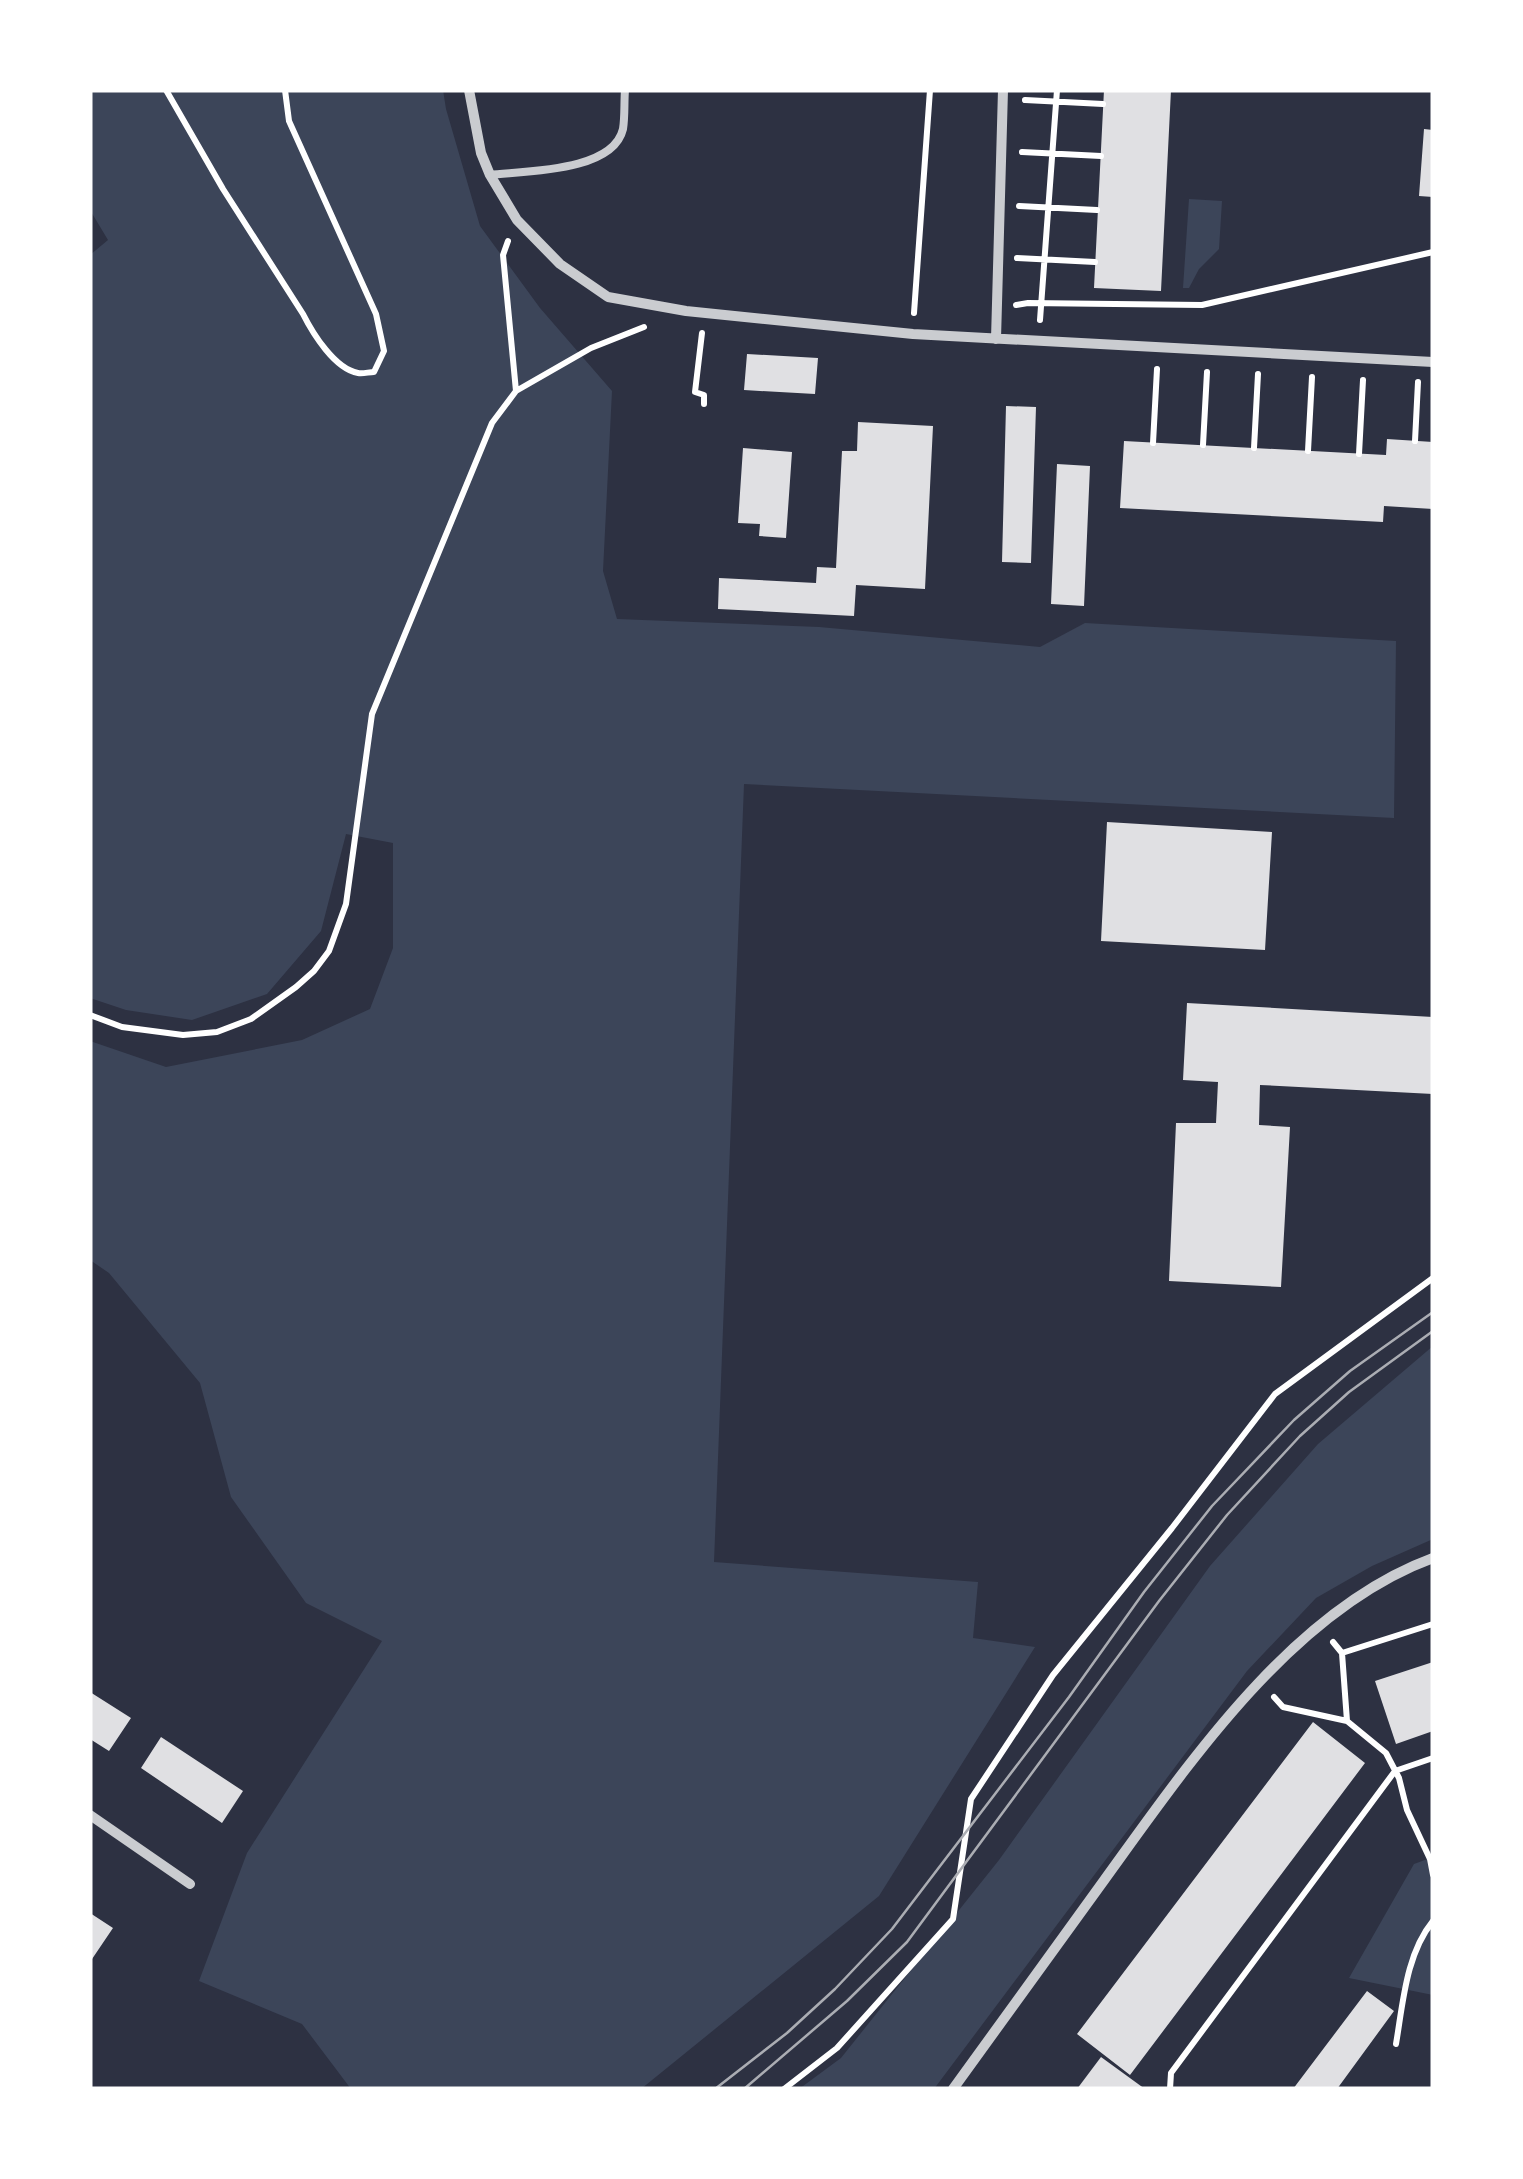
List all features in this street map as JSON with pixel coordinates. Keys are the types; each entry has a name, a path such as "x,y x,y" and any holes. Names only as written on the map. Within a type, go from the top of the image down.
{"street":[{"path":"469,90 481,153 517,220 560,264 608,297 686,310 913,334 1433,362"},
{"path":"996,339 1003,95"},
{"path":"953,2089 1176,1782 1247,1694 1331,1616 1404,1568 1433,1558"},
{"path":"90,1815 190,1884"}],"lane":[{"path":"490,175 557,168 603,156 622,133 625,90"}],"path":[{"path":"166,90 313,334 340,364 356,373 374,372 384,350 376,314 289,121 285,90"},
{"path":"913,334 930,90"},
{"path":"1038,341 1057,90"},
{"path":"1003,95 1103,104"},
{"path":"1002,151 1100,156"},
{"path":"1000,205 1098,210"},
{"path":"516,391 502,255 517,220"},
{"path":"998,308 1041,303 1202,306 1433,252"},
{"path":"999,257 1095,262"},
{"path":"90,1015 122,1027 184,1035 217,1032 251,1019 314,970 329,950 346,904 372,714 492,422 516,391 591,348 686,310"},
{"path":"704,404 704,395 695,392 705,312"},
{"path":"1254,448 1258,353"},
{"path":"1308,451 1313,356"},
{"path":"1359,454 1364,358"},
{"path":"1414,441 1419,361"},
{"path":"1153,443 1156,388"},
{"path":"1203,445 1206,388"},
{"path":"784,2089 836,2048 952,1920 971,1799 1053,1675 1275,1394 1433,1278"},
{"path":"1342,1653 1433,1624"},
{"path":"1320,1626 1342,1653 1347,1721"},
{"path":"1260,1682 1283,1706 1347,1721 1386,1753 1433,1875"},
{"path":"1170,2089 1171,2073 1395,1771 1433,1758"},
{"path":"1396,2044 1416,1950 1433,1921"}],"shaded area":[{"path":"90,90 443,90 480,226 540,308 612,391 603,571 617,619 819,627 1040,647 1085,623 1396,641 1394,818 744,784 714,1562 978,1582 973,1638 1035,1647 879,1896 641,2089 351,2089 302,2024 199,1981 247,1853 382,1641 306,1603 231,1497 200,1383 109,1273 90,1260 90,1041 166,1067 302,1040 370,1009 393,948 393,843 346,834 321,931 267,994 192,1020 126,1010 90,998 90,255 108,240 90,210"},
{"path":"1189,199 1222,201 1219,249 1199,269 1189,288 1183,288"},
{"path":"1433,1346 1433,1539 1372,1566 1316,1598 1247,1671 934,2089 799,2089 841,2058 999,1860 1210,1566 1318,1444"},
{"path":"1433,1857 1433,1995 1349,1978 1414,1864"}],"building":[{"path":"1104,90 1171,90 1161,291 1094,288"},
{"path":"1424,129 1433,130 1433,197 1419,196"},
{"path":"747,354 818,358 815,394 744,390"},
{"path":"1006,406 1036,407 1031,563 1002,562"},
{"path":"858,422 933,426 925,589 856,585 854,616 718,609 719,578 816,583 817,567 836,568 842,451 857,451"},
{"path":"1387,439 1433,442 1433,509 1384,506 1383,522 1120,508 1124,441 1386,455"},
{"path":"743,448 792,452 786,538 759,536 760,524 738,523"},
{"path":"1057,464 1090,466 1084,606 1051,604"},
{"path":"1107,822 1272,832 1265,950 1101,941"},
{"path":"1187,1003 1433,1017 1433,1094 1260,1085 1259,1125 1290,1127 1281,1287 1169,1281 1176,1123 1216,1123 1218,1082 1183,1080"},
{"path":"1433,1662 1433,1731 1396,1744 1375,1681"},
{"path":"90,1692 131,1718 109,1751 90,1739"},
{"path":"1313,1722 1365,1763 1130,2075 1077,2034"},
{"path":"161,1737 243,1791 222,1823 141,1768"},
{"path":"90,1913 113,1928 90,1962"},
{"path":"1367,1991 1394,2011 1337,2089 1293,2089"},
{"path":"1101,2057 1145,2089 1077,2089"}],"tram line":[{"path":"715,2089 787,2033 892,1929 1212,1506 1294,1420 1350,1371 1433,1312"},
{"path":"744,2089 847,2001 907,1942 1227,1515 1300,1436 1349,1392 1433,1331"}]}
